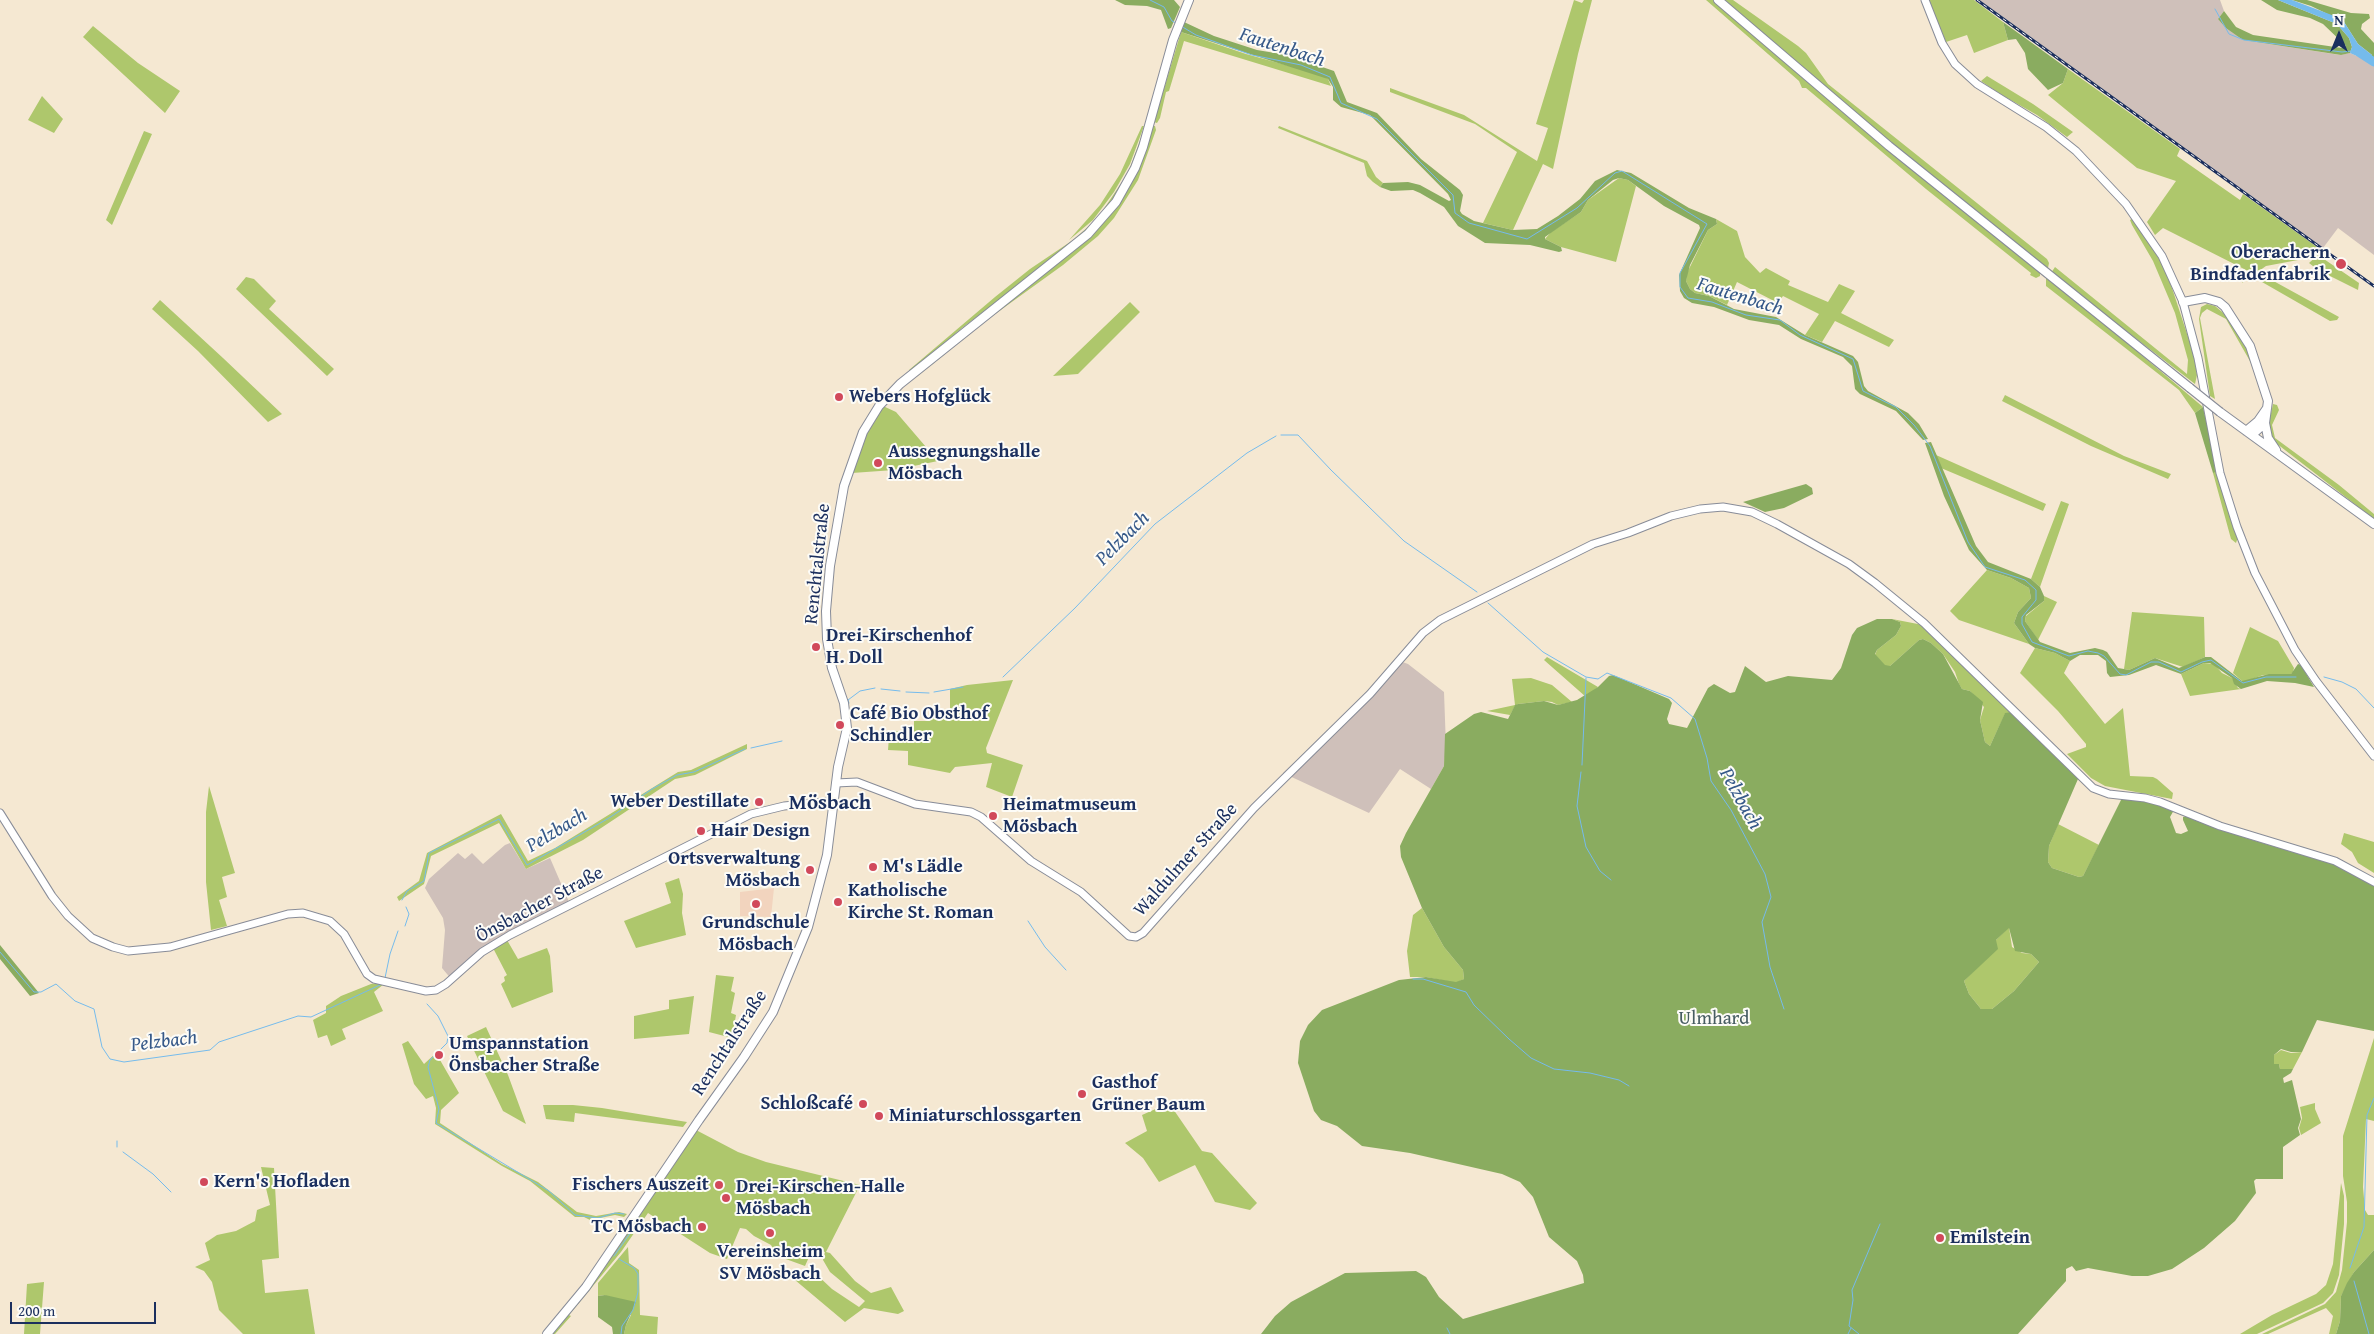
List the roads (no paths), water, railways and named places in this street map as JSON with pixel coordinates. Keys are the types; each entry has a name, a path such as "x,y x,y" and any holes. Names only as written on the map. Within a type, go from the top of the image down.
{"main road":[{"name":"Renchtalstraße","path":"547,1334 591,1279 699,1120 744,1058 773,1012 792,968 819,894 827,855 836,782 846,738 847,719 829,657 826,611 830,566 844,486 863,432 884,400 973,324 1088,234 1116,202 1135,168 1143,147 1177,30 1189,0"},
{"path":"1718,0 1889,146 2220,412 2374,524"},
{"path":"2183,302 2205,298 2213,299 2225,307 2250,346 2268,401 2265,424 2268,438 2278,454"},
{"path":"2249,433 2267,408"},
{"path":"2249,433 2265,424"}],"street":[{"path":"1925,0 1942,43 1955,64 1977,84 2046,127 2076,151 2126,204 2162,256 2183,302 2198,358 2220,474 2237,527 2255,573 2295,650 2374,756"},
{"name":"Waldulmer Straße","path":"836,782 857,782 915,804 971,812 981,817 1024,855 1081,892 1129,936 1136,937 1143,933 1254,808 1379,684 1423,633 1447,615 1593,544 1688,512 1723,507 1752,512 1777,524 1849,564 1900,601 2093,788 2109,794 2145,798 2220,826 2335,860 2374,882"},
{"name":"Önsbacher Straße","path":"0,813 52,896 68,916 92,938 113,947 137,951 170,947 288,914 303,913 330,921 344,934 361,968 374,979 426,991 436,990 446,984 482,952 510,935 751,814 784,806 834,801"}],"water":[{"path":"2278,0 2292,0 2337,17 2344,22 2358,44 2372,55 2368,61 2350,53 2352,47 2349,38 2337,24"}],"waterway":[{"name":"Fautenbach","path":"1150,0 1164,7 1172,21 1176,23"},
{"path":"2215,9 2229,34 2244,40 2342,52 2352,51"},
{"name":"Fautenbach","path":"1181,26 1196,35 1252,55 1301,65 1330,77 1341,103 1377,119 1453,195 1455,213 1469,223 1527,239 1577,208 1615,173 1622,171 1707,224 1680,273 1680,287 1688,298 1712,302 1746,315 1780,320 1800,335 1853,359 1863,391 1896,407 1914,425 1930,446 1968,542 1985,567 2025,580 2036,590 2036,600 2022,617 2022,624 2032,642 2069,656 2088,651 2098,653 2104,656 2120,674 2126,675 2151,662 2159,662 2181,672 2211,660 2243,683 2266,677 2296,677"},
{"path":"2360,53 2374,62"},
{"name":"Pelzbach","path":"1281,435 1298,435 1404,541 1477,592"},
{"name":"Pelzbach","path":"1003,677 1075,608 1155,524 1247,453 1276,436"},
{"name":"Pelzbach","path":"1488,603 1543,652 1586,677 1598,679 1607,673 1671,698 1695,719 1707,758 1711,781 1731,810 1765,874 1771,897 1762,922 1770,967 1784,1009"},
{"name":"Fautenbach","path":"2324,677 2342,682 2356,689 2374,708"},
{"name":"Pelzbach","path":"1582,765 1586,678"},
{"path":"934,692 963,687"},
{"path":"849,703 848,700 860,691 875,688"},
{"path":"881,689 900,691"},
{"path":"906,692 929,693"},
{"name":"Pelzbach","path":"751,748 782,741"},
{"name":"Pelzbach","path":"402,900 407,891 424,881 429,853 499,819 527,865 609,818 652,789 677,775 694,772 745,749"},
{"name":"Pelzbach","path":"1581,772 1577,806 1586,847 1600,871 1611,880"},
{"name":"Pelzbach","path":"405,926 409,914 406,907"},
{"path":"1028,921 1045,947 1066,970"},
{"name":"Pelzbach","path":"385,978 390,954 398,931"},
{"name":"Pelzbach","path":"0,952 34,992 41,992 56,984 75,1001 94,1009 102,1047 110,1059 124,1062 210,1050 219,1042 298,1016 311,1017 380,985"},
{"path":"1413,979 1423,979 1466,992 1474,1005 1531,1058 1554,1069 1590,1073 1619,1080 1629,1086"},
{"path":"427,1004 438,1016 448,1036 447,1043 430,1060 428,1067 439,1109 436,1123 549,1191 575,1215 598,1218 615,1213 624,1214"},
{"path":"2350,1268 2364,1227 2367,1115 2374,1098"},
{"path":"117,1141 117,1147"},
{"path":"123,1152 153,1174 171,1192"},
{"path":"1859,1334 1849,1326 1853,1300 1852,1290 1880,1224"},
{"path":"614,1256 636,1225"},
{"path":"619,1259 634,1268 638,1274 638,1292 633,1310 622,1326 621,1334"},
{"path":"2354,1281 2369,1334"},
{"path":"1447,1328 1450,1334"},
{"path":"1848,1334 1851,1328"}],"railway":[{"path":"1977,0 2374,286"}],"place":[{"name":"Oberachern Bindfadenfabrik","path":"2341,264"},
{"name":"Webers Hofglück","path":"839,397"},
{"name":"Aussegnungshalle Mösbach","path":"878,463"},
{"name":"Drei-Kirschenhof H. Doll","path":"816,647"},
{"name":"Café Bio Obsthof Schindler","path":"840,725"},
{"name":"Weber Destillate","path":"759,802"},
{"name":"Heimatmuseum Mösbach","path":"993,816"},
{"name":"Hair Design","path":"701,831"},
{"name":"M's Lädle","path":"873,867"},
{"name":"Ortsverwaltung Mösbach","path":"810,870"},
{"name":"Katholische Kirche St. Roman","path":"838,902"},
{"name":"Grundschule Mösbach","path":"756,904"},
{"name":"Umspannstation Önsbacher Straße","path":"439,1055"},
{"name":"Gasthof Grüner Baum","path":"1082,1094"},
{"name":"Schloßcafé","path":"863,1104"},
{"name":"Miniaturschlossgarten","path":"879,1116"},
{"name":"Kern's Hofladen","path":"204,1182"},
{"name":"Fischers Auszeit","path":"719,1185"},
{"name":"Drei-Kirschen-Halle Mösbach","path":"726,1198"},
{"name":"TC Mösbach","path":"702,1227"},
{"name":"Vereinsheim SV Mösbach","path":"770,1233"},
{"name":"Emilstein","path":"1940,1238"}],"district":[{"name":"Mösbach","path":"830,804"}],"park label":[{"name":"Ulmhard","path":"1714,1019"}]}
